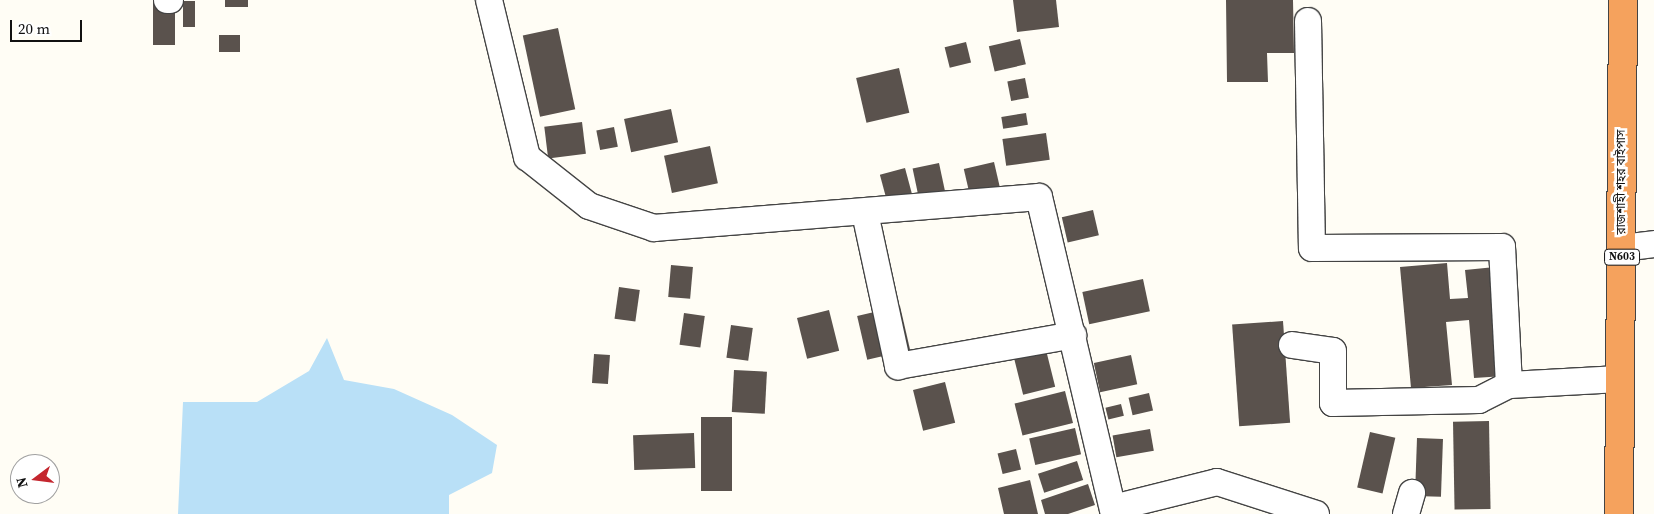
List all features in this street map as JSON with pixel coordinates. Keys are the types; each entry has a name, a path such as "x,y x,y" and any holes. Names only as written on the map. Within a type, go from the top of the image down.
{"highway":[{"name":"রাজশাহী শহর বাইপাস","path":"1619,514 1623,0"}],"street":[{"path":"489,0 527,157 589,206 654,228 865,213 1039,197 1114,511 1217,482 1316,514"},
{"path":"1308,20 1312,248 1502,247 1509,385"},
{"path":"865,213 898,366 1072,334"},
{"path":"1622,248 1654,244"},
{"path":"1292,345 1333,351 1333,403 1479,400 1509,385 1620,379"}],"water":[{"path":"327,338 344,380 394,389 452,415 497,445 492,473 449,495 449,514 178,514 183,402 257,402 309,371"}],"building":[{"path":"153,0 175,0 175,45 153,45"},
{"path":"225,0 248,0 248,7 225,7"},
{"path":"1013,0 1056,0 1059,27 1017,32"},
{"path":"1226,0 1293,0 1294,53 1267,53 1268,82 1227,82"},
{"path":"183,1 195,1 195,27 183,27"},
{"path":"558,28 575,109 540,117 523,35"},
{"path":"219,35 240,35 240,52 219,52"},
{"path":"1020,39 1026,64 995,72 989,46"},
{"path":"966,42 971,62 950,68 945,47"},
{"path":"899,68 909,113 866,123 856,78"},
{"path":"1025,78 1029,98 1011,101 1007,81"},
{"path":"671,109 678,142 631,152 624,119"},
{"path":"1026,113 1028,125 1003,129 1001,117"},
{"path":"582,122 586,154 548,158 544,127"},
{"path":"614,127 618,147 600,150 596,130"},
{"path":"1046,133 1050,160 1006,166 1002,139"},
{"path":"710,146 718,183 672,193 664,156"},
{"path":"994,162 1000,187 970,194 964,169"},
{"path":"939,163 945,191 919,197 913,169"},
{"path":"905,168 912,195 887,202 880,175"},
{"path":"1093,210 1099,235 1068,243 1062,217"},
{"path":"1447,263 1450,299 1468,298 1465,270 1495,267 1505,376 1474,378 1469,320 1446,322 1452,385 1411,388 1400,267"},
{"path":"671,265 693,267 690,299 668,297"},
{"path":"1143,279 1150,311 1089,324 1082,292"},
{"path":"619,287 640,290 635,322 615,319"},
{"path":"900,306 910,350 867,360 857,316"},
{"path":"829,310 839,351 807,359 797,318"},
{"path":"684,313 705,316 700,348 680,345"},
{"path":"1283,321 1290,423 1239,426 1232,325"},
{"path":"731,325 753,328 748,361 726,358"},
{"path":"1045,346 1055,387 1023,395 1013,354"},
{"path":"594,354 610,355 608,384 592,383"},
{"path":"1131,355 1137,384 1100,392 1094,363"},
{"path":"734,370 767,372 765,414 732,412"},
{"path":"945,382 955,423 923,431 913,390"},
{"path":"1065,391 1073,423 1023,436 1015,404"},
{"path":"1149,393 1153,411 1133,415 1129,398"},
{"path":"1121,404 1124,416 1108,420 1105,408"},
{"path":"701,417 732,417 732,491 701,491"},
{"path":"1489,421 1491,509 1455,510 1453,422"},
{"path":"1075,428 1081,454 1035,465 1029,439"},
{"path":"1150,429 1154,451 1116,457 1113,436"},
{"path":"1370,432 1395,438 1383,493 1357,488"},
{"path":"694,433 695,468 634,470 633,435"},
{"path":"1417,438 1443,439 1441,497 1415,496"},
{"path":"1016,449 1021,469 1003,474 998,454"},
{"path":"1077,461 1083,480 1044,493 1038,474"},
{"path":"1030,480 1038,514 1004,514 998,488"},
{"path":"1088,484 1095,505 1068,514 1045,514 1041,500"}]}
